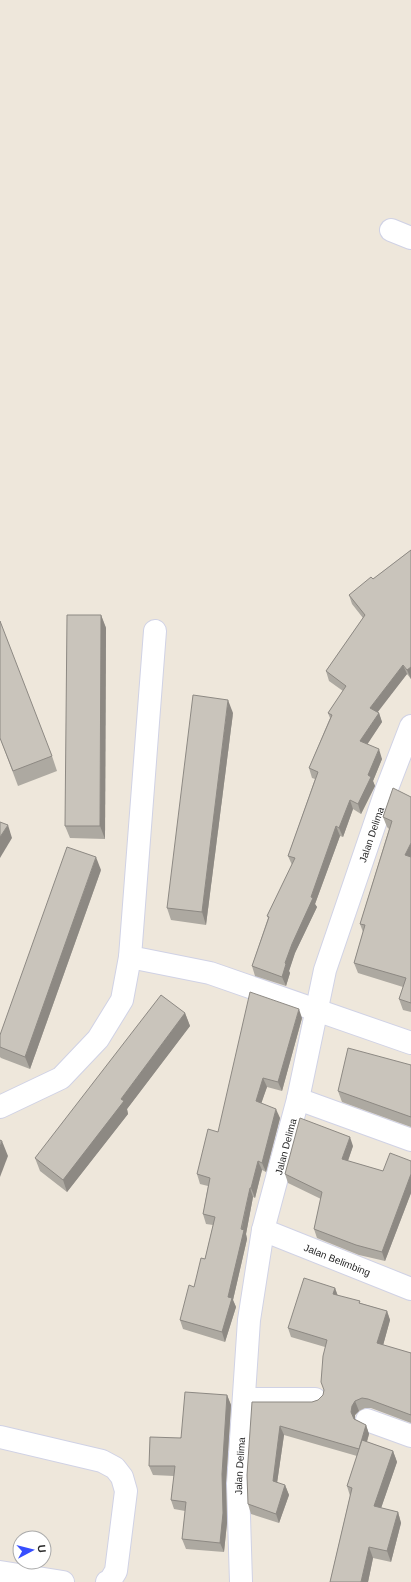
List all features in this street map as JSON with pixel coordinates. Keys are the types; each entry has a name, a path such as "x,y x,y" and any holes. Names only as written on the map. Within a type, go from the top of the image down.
{"street":[{"path":"391,230 411,238"},
{"path":"0,1106 61,1078 98,1039 122,1000 130,957 155,631"},
{"name":"Jalan Delima","path":"241,1582 238,1484 249,1320 263,1230 298,1099 325,970 386,791 411,726"},
{"path":"130,957 210,973 411,1043"},
{"path":"298,1099 411,1140"},
{"name":"Jalan Belimbing","path":"263,1230 411,1289"},
{"path":"244,1399 315,1399"},
{"path":"367,1420 411,1436"},
{"path":"0,1437 102,1461 119,1472 126,1491 116,1571 110,1581 107,1582"},
{"path":"0,1572 63,1582"}],"building":[{"path":"411,550 411,667 407,670 403,665 370,708 379,713 360,741 379,749 368,775 371,777 358,804 350,800 339,828 336,826 311,897 313,898 292,944 282,977 252,966 269,917 267,916 295,858 288,856 318,772 309,768 332,715 328,713 346,686 326,671 365,615 349,595 371,577 373,579"},
{"path":"67,615 101,615 100,826 65,826"},
{"path":"0,621 52,756 13,771 0,738"},
{"path":"193,695 228,700 202,912 167,908"},
{"path":"393,788 411,797 411,843 405,855 411,857 411,1003 399,999 406,978 354,963 365,925 360,924 392,821 383,817"},
{"path":"0,822 8,825 0,837"},
{"path":"67,847 96,857 25,1057 0,1047 0,1035"},
{"path":"250,992 299,1009 278,1082 263,1078 256,1101 276,1109 262,1163 258,1161 250,1188 241,1229 244,1230 228,1297 232,1298 222,1332 180,1320 189,1285 194,1287 201,1258 205,1259 215,1217 203,1214 210,1178 197,1174 208,1129 218,1132"},
{"path":"161,995 185,1013 121,1099 124,1101 63,1180 35,1158"},
{"path":"348,1048 411,1065 411,1117 338,1091"},
{"path":"300,1118 350,1137 342,1159 383,1171 390,1153 411,1161 411,1174 382,1252 356,1245 314,1229 322,1192 285,1174"},
{"path":"304,1278 335,1288 333,1294 360,1301 359,1303 387,1311 377,1343 411,1353 411,1415 368,1399 362,1398 355,1401 351,1412 354,1419 366,1425 359,1449 280,1426 273,1481 285,1485 276,1514 248,1504 247,1475 252,1402 312,1402 318,1400 323,1395 324,1390 321,1382 323,1356 327,1340 288,1328"},
{"path":"185,1392 227,1395 222,1474 223,1513 220,1543 182,1539 186,1502 171,1500 175,1466 149,1466 150,1437 181,1438"},
{"path":"362,1440 393,1451 374,1506 398,1512 387,1551 369,1547 361,1582 330,1582 352,1488 347,1486"}]}
